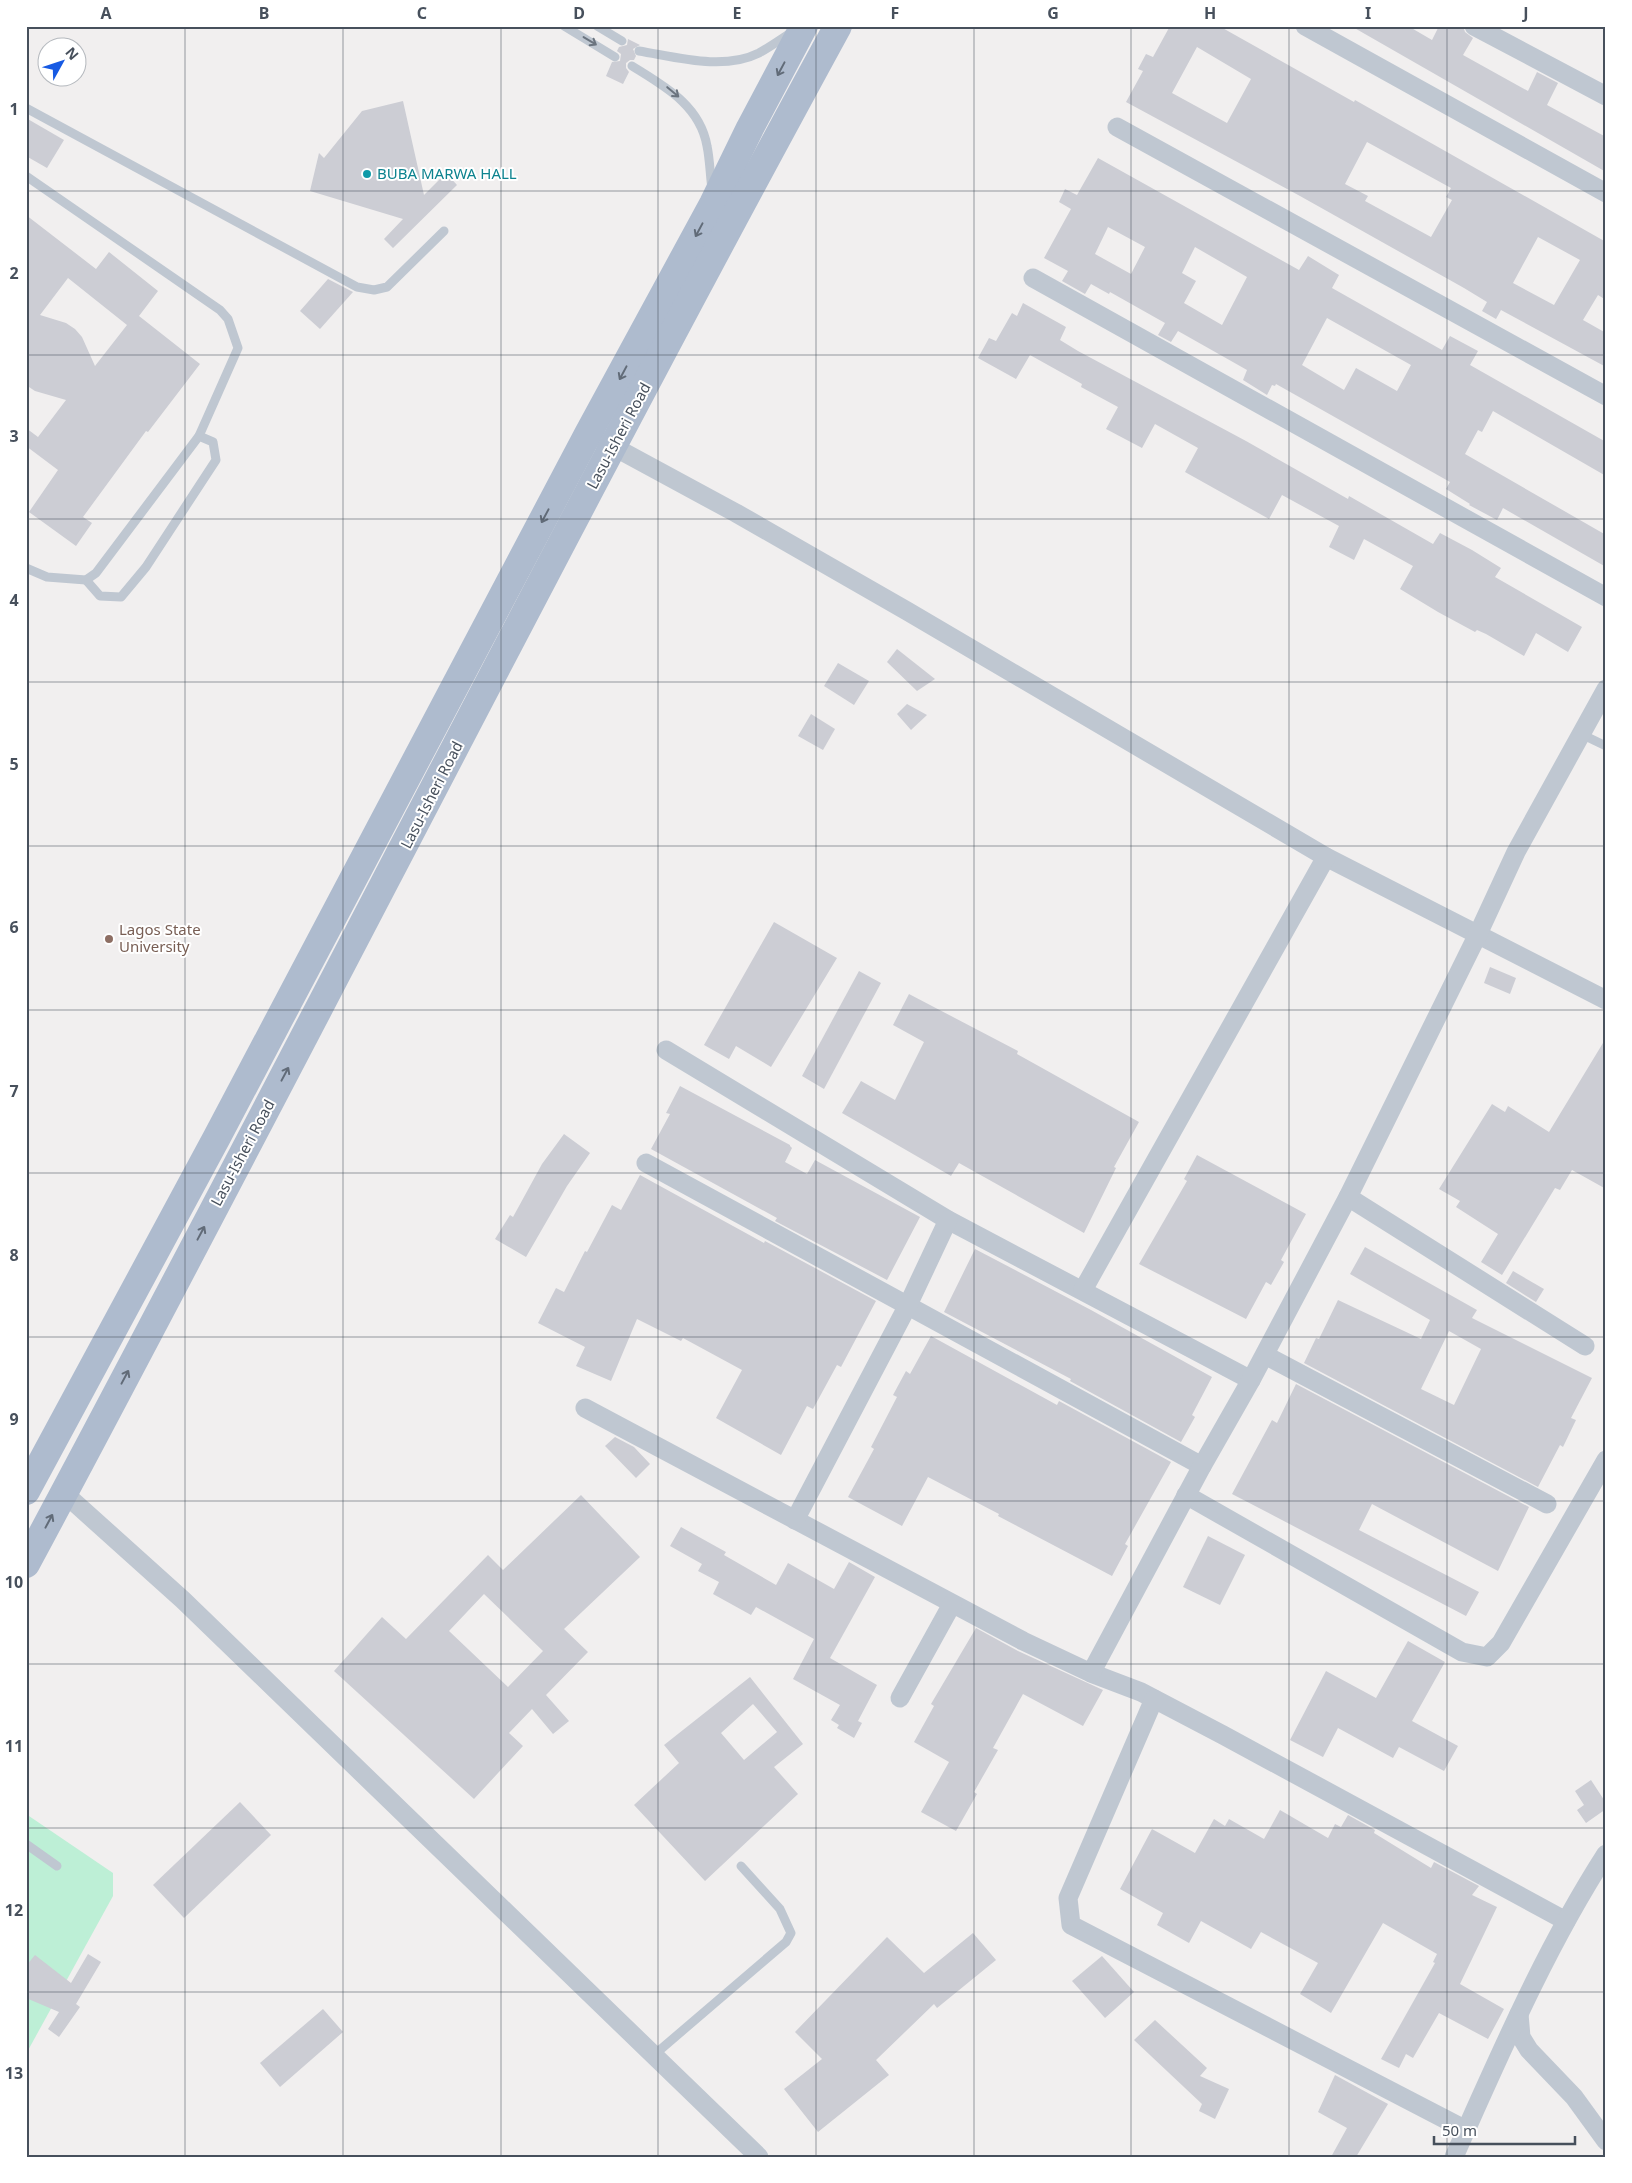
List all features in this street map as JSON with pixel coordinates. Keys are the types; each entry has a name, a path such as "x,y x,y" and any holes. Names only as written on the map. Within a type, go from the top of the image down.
{"main road":[{"name":"Lasu-Isheri Road","path":"26,1491 222,1128 588,434 713,204 802,26"},
{"name":"Lasu-Isheri Road","path":"26,1564 358,937 614,445 838,26"}],"street":[{"path":"1305,26 1606,193"},
{"path":"1474,26 1606,96"},
{"path":"1117,127 1606,396"},
{"path":"1032,278 1606,597"},
{"path":"588,434 614,445 890,601 1326,856 1606,1000"},
{"path":"1091,1673 1186,1495 1265,1355 1348,1197 1478,934 1516,852 1606,688"},
{"path":"1083,1290 1326,856"},
{"path":"666,1050 948,1220 1251,1380"},
{"path":"646,1163 1202,1466"},
{"path":"1348,1197 1585,1346"},
{"path":"795,1520 908,1305 948,1220"},
{"path":"1265,1355 1547,1504"},
{"path":"586,1408 952,1604 1091,1673 1154,1699 1223,1734 1566,1921"},
{"path":"1186,1495 1462,1652 1487,1657 1501,1643 1606,1460"},
{"path":"64,1493 183,1600 654,2055 749,2154"},
{"path":"900,1698 952,1604"},
{"path":"1154,1699 1068,1898 1070,1925 1466,2130"},
{"path":"1454,2157 1519,2013 1578,1896 1606,1854"},
{"path":"1519,2013 1521,2038 1529,2050 1574,2097 1606,2141"}],"lane":[{"path":"564,26 615,57"},
{"path":"597,26 622,41"},
{"path":"639,51 694,59 729,61 757,54 802,26"},
{"path":"632,66 670,89 693,111 707,144 713,204"},
{"path":"26,108 357,287 374,290 387,287 444,231"},
{"path":"26,176 220,310 228,319 238,348 200,436 96,573 86,580 47,577 26,568"},
{"path":"86,580 100,596 121,597 146,568 216,460 213,442 200,436"},
{"path":"1581,734 1606,746"},
{"path":"26,1844 57,1866"},
{"path":"654,2055 786,1942 791,1933 780,1909 741,1866"}],"green space":[{"path":"26,1814 113,1873 113,1896 26,2054"}],"building":[{"path":"1170,26 1219,26 1354,102 1355,100 1606,242 1606,300 1598,295 1583,320 1606,333 1606,367 1501,310 1496,319 1482,311 1487,302 1464,288 1300,196 1126,102 1143,71 1138,69 1146,54 1153,57","holes":["1197,47 1251,79 1227,123 1172,93","1367,142 1451,188 1446,197 1452,200 1431,237 1365,201 1368,196 1345,184","1538,237 1580,260 1554,305 1513,283"]},
{"path":"1351,26 1408,26 1432,40 1439,26 1463,26 1465,32 1473,38 1463,55 1528,91 1537,72 1558,83 1547,105 1606,137 1606,172"},
{"path":"628,39 640,45 633,49 636,56 634,60 626,63 626,68 629,72 623,84 606,76 612,62 620,61 621,54 617,51 619,47 627,45"},
{"name":"BUBA MARWA HALL","path":"403,101 424,195 446,173 457,185 393,248 384,239 403,219 310,191 319,153 324,158 362,111"},
{"path":"26,118 64,140 47,168 26,156"},
{"path":"1098,158 1299,270 1308,256 1339,275 1332,288 1442,350 1450,336 1478,351 1470,365 1606,442 1606,476 1493,411 1482,432 1478,430 1465,454 1606,535 1606,567 1503,508 1497,520 1469,505 1446,489 1450,482 1276,384 1275,386 1272,385 1267,395 1243,380 1247,370 1178,331 1171,342 1158,335 1165,323 1110,292 1109,294 1091,284 1085,294 1062,281 1068,271 1044,258 1071,209 1059,202 1065,189 1077,195","holes":["1108,227 1145,247 1131,274 1095,254","1195,247 1247,277 1222,325 1184,303 1196,281 1182,273","1327,318 1411,365 1397,391 1356,368 1344,390 1302,365"]},
{"path":"26,215 96,269 109,252 158,291 139,316 200,364 148,432 146,431 83,517 92,523 76,546 29,512 58,470 26,446 26,428 38,437 66,400 35,391 26,385","holes":["68,278 127,325 95,366 82,337 75,329 66,323 40,315"]},
{"path":"328,279 353,292 320,329 300,311"},
{"path":"1023,303 1066,327 1060,340 1078,351 1246,441 1348,499 1349,496 1433,544 1440,533 1501,568 1495,577 1582,627 1568,652 1536,633 1524,656 1486,634 1477,630 1475,632 1438,612 1400,589 1413,566 1364,539 1354,560 1329,547 1339,526 1282,495 1269,519 1185,472 1198,448 1155,424 1142,448 1106,429 1118,407 1081,387 1082,384 1030,355 1016,379 978,358 989,338 996,341 1012,313 1017,316"},
{"path":"897,649 935,679 917,691 887,662"},
{"path":"838,663 869,681 854,705 824,686"},
{"path":"907,704 927,715 911,730 897,714"},
{"path":"811,714 835,729 823,750 798,736"},
{"path":"774,922 837,958 771,1067 736,1046 729,1059 704,1045"},
{"path":"1490,967 1516,978 1510,994 1484,983"},
{"path":"859,971 881,983 824,1089 802,1076"},
{"path":"909,994 1018,1051 1017,1054 1139,1122 1114,1167 1116,1168 1084,1233 959,1163 951,1176 842,1113 861,1081 895,1100 924,1042 893,1025"},
{"path":"1606,1038 1606,1189 1572,1170 1560,1190 1555,1188 1502,1275 1481,1262 1498,1234 1456,1207 1460,1201 1439,1189 1492,1104 1505,1112 1508,1106 1549,1132"},
{"path":"680,1086 790,1145 792,1148 785,1162 807,1174 815,1160 920,1217 887,1280 775,1221 777,1218 651,1149 670,1114 666,1113"},
{"path":"564,1134 590,1153 567,1186 526,1257 495,1239 510,1215 513,1217 542,1164"},
{"path":"1197,1155 1306,1214 1281,1260 1284,1262 1271,1285 1266,1282 1246,1319 1139,1264 1187,1181 1184,1179"},
{"path":"640,1175 764,1243 765,1241 876,1301 841,1367 837,1365 813,1409 807,1406 781,1455 716,1418 742,1370 683,1338 681,1341 637,1319 611,1381 576,1366 585,1347 538,1323 556,1288 564,1292 612,1205 621,1210"},
{"path":"1365,1247 1477,1310 1472,1318 1592,1378 1571,1418 1576,1420 1563,1447 1560,1445 1538,1487 1304,1363 1316,1338 1319,1339 1338,1300 1421,1339 1430,1320 1350,1274","holes":["1449,1331 1481,1349 1454,1405 1421,1389"]},
{"path":"975,1249 1212,1377 1192,1415 1195,1417 1181,1442 1070,1381 1071,1379 944,1312"},
{"path":"1513,1271 1544,1289 1536,1302 1506,1283"},
{"path":"931,1336 1057,1405 1059,1401 1171,1462 1125,1544 1128,1546 1112,1576 928,1477 902,1526 848,1497 874,1449 871,1447 897,1397 893,1395 906,1371 910,1374"},
{"path":"1296,1384 1529,1507 1498,1571 1372,1504 1359,1530 1479,1592 1466,1616 1232,1494 1272,1420 1277,1423"},
{"path":"615,1437 634,1447 650,1464 636,1478 605,1446"},
{"path":"581,1495 640,1557 564,1629 588,1652 546,1695 569,1721 553,1734 532,1709 509,1733 523,1746 474,1799 334,1671 382,1617 406,1639 488,1555 503,1570","holes":["484,1594 543,1651 508,1687 449,1631"]},
{"path":"681,1527 726,1552 724,1555 776,1585 788,1563 834,1589 849,1562 875,1577 830,1658 877,1685 858,1721 862,1723 854,1738 837,1728 839,1725 831,1720 840,1705 793,1679 814,1639 756,1607 751,1615 713,1594 719,1582 698,1571 702,1564 670,1546"},
{"path":"1208,1536 1245,1555 1220,1605 1183,1587"},
{"path":"976,1628 1018,1651 1103,1690 1083,1726 1023,1694 993,1748 998,1750 974,1792 977,1794 956,1831 921,1812 949,1762 914,1742 934,1706 931,1704"},
{"path":"1408,1641 1445,1662 1412,1721 1458,1746 1444,1771 1399,1747 1393,1758 1338,1728 1323,1757 1290,1740 1326,1671 1376,1698"},
{"path":"750,1677 803,1744 774,1767 798,1794 705,1881 634,1805 679,1763 664,1745","holes":["753,1704 777,1732 744,1760 721,1733"]},
{"path":"1591,1780 1606,1803 1606,1809 1586,1823 1577,1810 1584,1805 1575,1791"},
{"path":"240,1802 271,1835 184,1918 153,1885"},
{"path":"1280,1810 1328,1838 1335,1824 1341,1827 1348,1815 1375,1830 1374,1833 1431,1868 1434,1862 1479,1886 1472,1895 1497,1907 1460,1984 1504,2009 1488,2039 1439,2013 1413,2058 1406,2054 1399,2068 1381,2059 1435,1963 1433,1962 1437,1954 1383,1923 1331,2013 1300,1994 1318,1963 1261,1932 1251,1949 1201,1921 1189,1943 1157,1925 1163,1913 1120,1889 1152,1829 1195,1853 1214,1819 1225,1826 1229,1819 1264,1839"},
{"path":"973,1933 996,1960 937,2008 934,2004 876,2060 889,2075 818,2132 784,2089 822,2059 795,2032 887,1937 924,1973"},
{"path":"88,1954 101,1962 76,2004 80,2007 59,2037 48,2029 59,2012 26,1998 26,1966 35,1955 71,1983"},
{"path":"1102,1956 1134,1992 1105,2018 1072,1981"},
{"path":"323,2009 343,2032 280,2087 260,2063"},
{"path":"1155,2020 1207,2068 1200,2076 1229,2089 1215,2119 1199,2111 1202,2104 1134,2040"},
{"path":"1335,2075 1388,2104 1356,2157 1331,2157 1347,2128 1318,2112"}],"place":[{"name":"BUBA MARWA HALL","path":"367,174"},
{"name":"Lagos State University","path":"109,939"}]}
